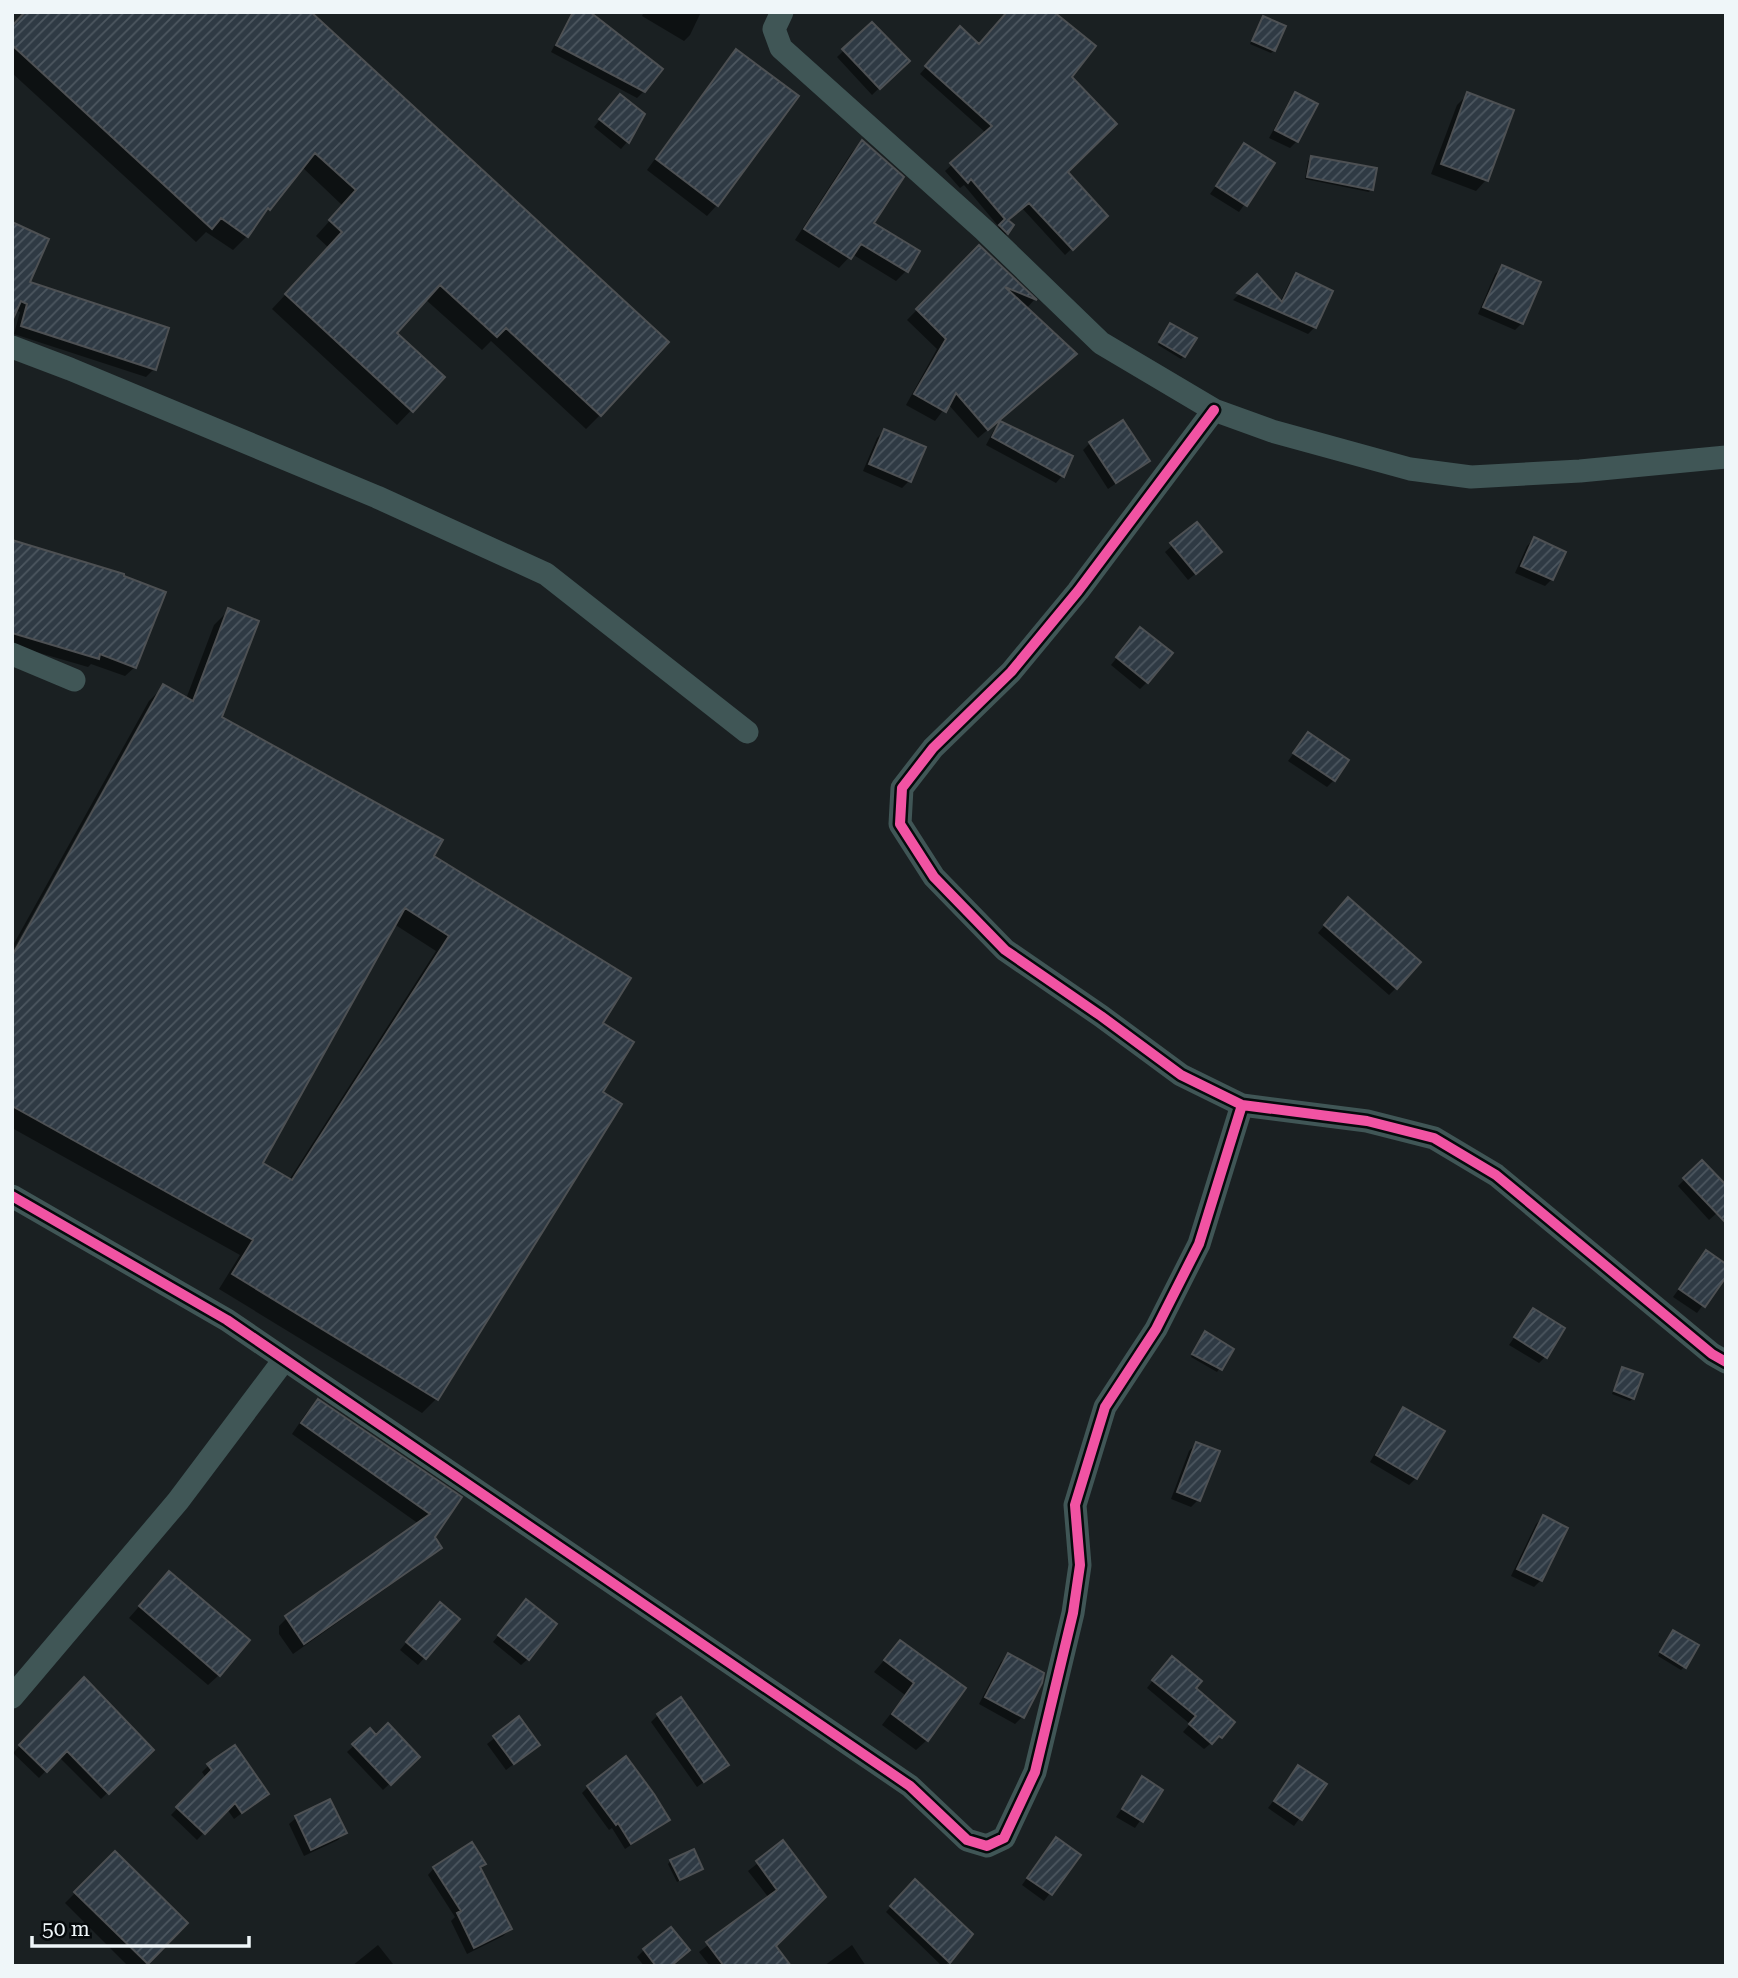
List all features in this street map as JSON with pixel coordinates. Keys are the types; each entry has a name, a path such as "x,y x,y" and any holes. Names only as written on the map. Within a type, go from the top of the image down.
{"street":[{"path":"782,12 774,29 780,48 984,230 1101,343 1214,410 1272,431 1410,470 1471,477 1580,471 1726,457"},
{"path":"12,347 71,369 377,498 546,574 747,732"},
{"path":"1214,410 1078,591 1011,671 933,748 902,788 900,824 934,877 1005,950 1181,1075 1242,1105 1367,1121 1434,1138 1496,1175 1645,1300 1712,1354 1726,1362"},
{"path":"12,654 74,680"},
{"path":"12,1195 227,1320 910,1786 967,1840 987,1846 1004,1838 1035,1772 1073,1613 1080,1565 1075,1505 1105,1407 1156,1329 1199,1244 1242,1105"},
{"path":"12,1697 178,1501 284,1360"}],"building":[{"path":"25,12 311,12 669,342 601,416 506,328 497,337 440,285 397,333 445,377 413,412 285,294 342,232 329,220 356,190 315,153 270,210 268,208 248,237 221,218 212,229 12,45 12,26"},
{"path":"573,12 590,12 663,69 645,92 556,45"},
{"path":"1007,12 1054,12 1096,46 1072,77 1117,124 1068,172 1108,216 1073,250 1029,203 1008,220 1014,225 1008,234 999,225 1005,219 971,179 968,183 950,163 992,126 925,66 960,26 979,44"},
{"path":"1263,16 1286,26 1275,51 1252,41"},
{"path":"872,22 910,61 880,89 842,49"},
{"path":"736,49 799,96 718,206 656,159"},
{"path":"1295,92 1318,104 1298,142 1275,130"},
{"path":"1467,92 1514,110 1488,181 1441,164"},
{"path":"620,94 645,114 629,143 599,119"},
{"path":"862,140 904,177 874,223 920,251 908,272 861,244 851,259 804,229"},
{"path":"1244,143 1275,163 1247,206 1216,186"},
{"path":"1311,156 1377,168 1373,190 1307,177"},
{"path":"12,222 49,239 30,282 169,328 156,370 21,326 27,304 21,301 12,321"},
{"path":"979,245 1037,300 1005,287 1077,354 988,430 956,393 946,412 914,394 946,339 916,309"},
{"path":"1502,265 1541,282 1523,324 1483,307"},
{"path":"1296,273 1333,291 1316,328 1237,293 1257,274 1282,302"},
{"path":"1170,323 1197,338 1185,357 1159,342"},
{"path":"1123,420 1150,461 1116,483 1089,442"},
{"path":"1000,421 1073,456 1064,477 992,437"},
{"path":"884,429 926,447 911,482 869,464"},
{"path":"1197,522 1222,552 1196,574 1170,543"},
{"path":"1534,537 1566,552 1553,580 1521,566"},
{"path":"12,540 124,574 166,592 136,668 100,654 99,659 12,633"},
{"path":"228,608 259,621 222,717 443,840 434,856 631,978 603,1023 634,1042 603,1092 622,1104 438,1400 232,1274 253,1240 12,1106 12,956 163,684 193,701","holes":["405,908 449,936 292,1180 263,1163"]},
{"path":"1140,627 1173,653 1148,683 1116,657"},
{"path":"1308,732 1349,760 1335,781 1293,753"},
{"path":"1348,897 1421,962 1397,989 1324,925"},
{"path":"1702,1160 1726,1185 1726,1223 1683,1178"},
{"path":"1706,1250 1726,1264 1726,1277 1705,1307 1679,1289"},
{"path":"1533,1308 1565,1328 1547,1358 1514,1337"},
{"path":"1205,1331 1234,1349 1222,1370 1192,1354"},
{"path":"1622,1367 1643,1374 1634,1399 1614,1391"},
{"path":"318,1399 462,1497 435,1537 442,1548 304,1644 285,1616 430,1514 301,1423"},
{"path":"1403,1407 1445,1431 1417,1479 1376,1455"},
{"path":"1196,1442 1220,1451 1200,1501 1177,1492"},
{"path":"1543,1515 1568,1528 1542,1581 1517,1569"},
{"path":"169,1571 250,1640 220,1676 139,1606"},
{"path":"526,1599 557,1624 529,1660 498,1635"},
{"path":"440,1602 460,1619 426,1659 406,1642"},
{"path":"1673,1630 1699,1645 1686,1668 1660,1652"},
{"path":"900,1640 966,1688 928,1741 892,1714 914,1683 884,1660"},
{"path":"1008,1653 1044,1673 1042,1683 1024,1718 985,1697"},
{"path":"1172,1656 1202,1681 1196,1688 1235,1722 1222,1738 1219,1736 1212,1744 1189,1724 1196,1716 1152,1680"},
{"path":"84,1677 154,1750 109,1794 67,1751 47,1772 19,1745"},
{"path":"681,1697 729,1765 704,1782 657,1714"},
{"path":"519,1716 540,1745 514,1764 493,1736"},
{"path":"388,1723 420,1757 391,1785 352,1744 370,1728 376,1735"},
{"path":"235,1745 269,1794 242,1813 235,1803 205,1834 176,1807 212,1770 207,1764"},
{"path":"626,1756 670,1820 631,1844 618,1823 616,1825 587,1786"},
{"path":"1298,1765 1327,1784 1302,1820 1274,1801"},
{"path":"1142,1776 1163,1790 1143,1822 1122,1809"},
{"path":"330,1799 347,1833 311,1850 295,1816"},
{"path":"1056,1837 1081,1855 1052,1895 1027,1878"},
{"path":"783,1840 826,1897 776,1946 791,1966 724,1966 706,1942 777,1890 756,1861"},
{"path":"472,1842 486,1864 480,1867 512,1929 474,1948 457,1913 461,1911 433,1867"},
{"path":"694,1849 703,1869 680,1880 670,1860"},
{"path":"115,1851 188,1923 148,1964 74,1892"},
{"path":"915,1879 973,1934 950,1963 890,1906"},
{"path":"671,1927 690,1950 671,1966 656,1966 643,1949"}],"cycle path":[{"path":"1214,410 1078,591 1011,672 933,748 902,788 900,824 934,877 1005,950 1181,1075 1242,1105 1367,1121 1434,1138 1496,1175 1712,1354 1726,1362"},
{"path":"12,1196 227,1320 910,1786 967,1840 987,1846 1004,1838 1035,1772 1073,1613 1080,1565 1075,1505 1105,1407 1156,1329 1199,1244 1242,1105"}]}
